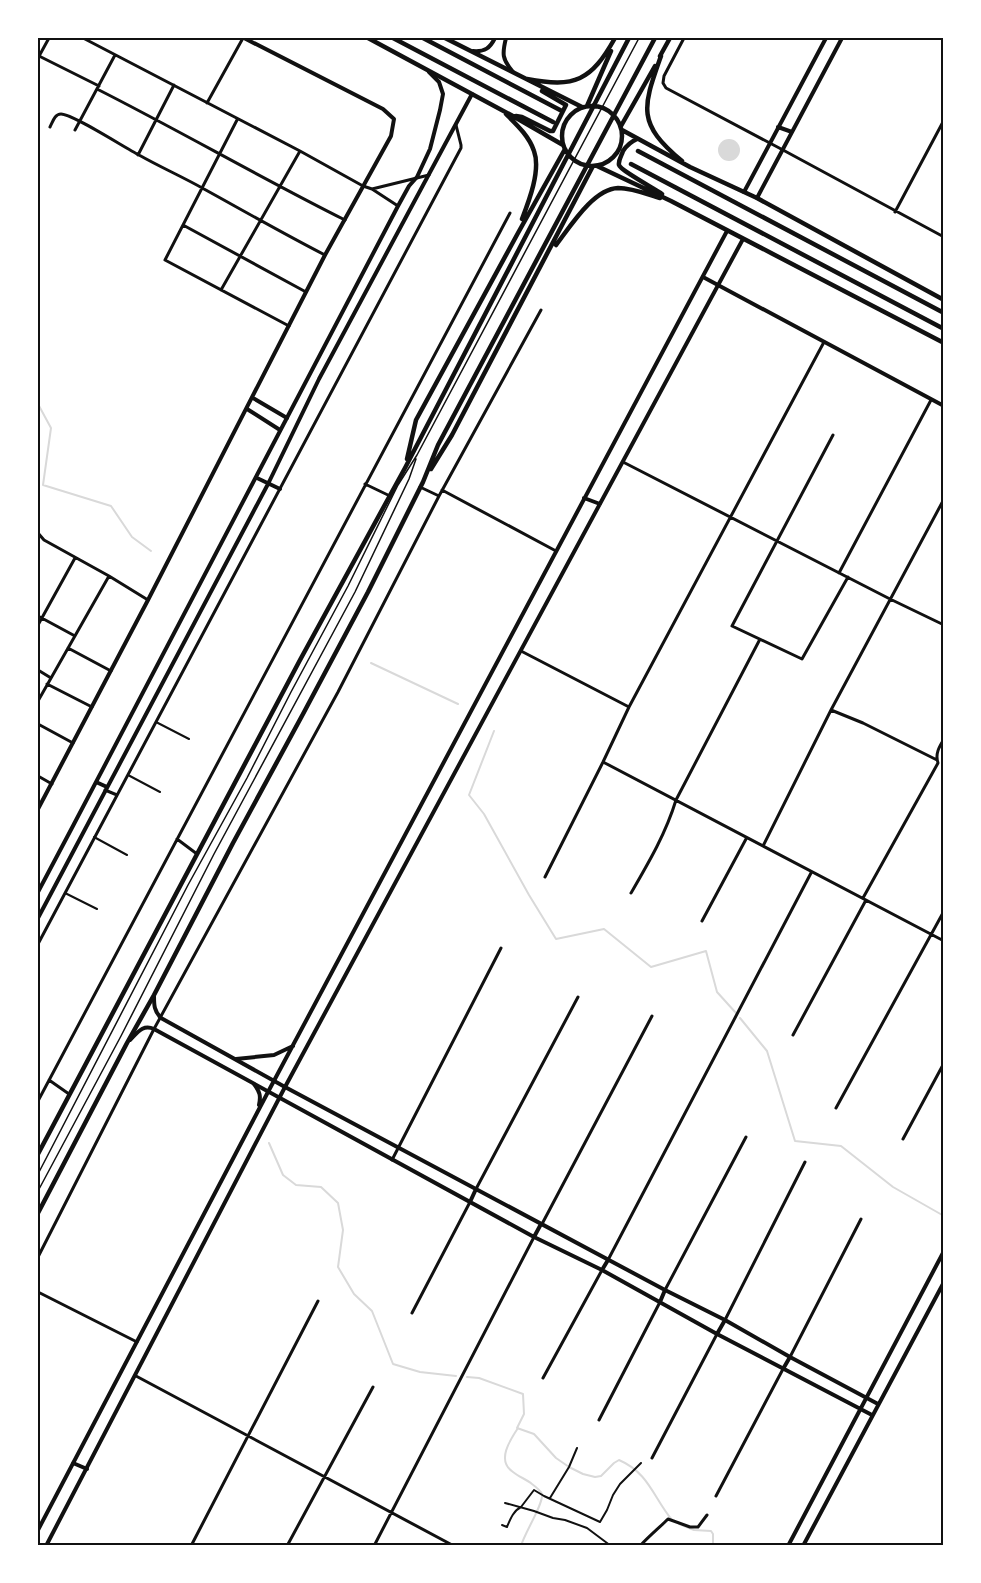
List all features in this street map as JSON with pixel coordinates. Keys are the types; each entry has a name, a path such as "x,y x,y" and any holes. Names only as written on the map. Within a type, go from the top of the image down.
{"main road":[{"path":"38,809 253,398 325,255 391,136 394,119 383,109 243,38"},
{"path":"368,38 511,115 564,147"},
{"path":"393,38 553,122"},
{"path":"423,38 560,110"},
{"path":"445,38 584,107"},
{"path":"469,50 483,51 495,38"},
{"path":"504,38 505,62 515,74"},
{"path":"522,77 558,83 578,80 608,52 616,38"},
{"path":"584,107 616,38"},
{"path":"38,1154 405,468 629,38"},
{"path":"38,1213 232,843 368,592 438,445 655,38"},
{"path":"622,128 670,38"},
{"path":"744,192 826,38"},
{"path":"757,198 842,38"},
{"path":"661,56 647,100 648,118 658,139 690,167"},
{"path":"38,892 398,206 417,177 430,149 443,94 439,82 425,68"},
{"path":"511,115 522,117 550,131 554,130 566,105 541,91 536,85"},
{"path":"38,918 268,484 319,379 472,94"},
{"path":"421,484 452,435 596,166 606,163 620,149 622,128 617,118 604,108 584,107 574,112 563,127 564,147 577,162 596,166 671,201 944,343"},
{"path":"502,110 529,140 536,160 530,199 518,233"},
{"path":"778,127 792,132"},
{"path":"622,128 637,139 757,198 944,300"},
{"path":"637,139 625,148 618,162 620,168 671,201"},
{"path":"405,468 417,420 564,147"},
{"path":"638,151 944,313"},
{"path":"631,164 944,329"},
{"path":"549,253 591,202 604,193 618,188 671,201"},
{"path":"38,1530 274,1080 727,231"},
{"path":"46,1545 285,1087 742,239"},
{"path":"703,277 944,406"},
{"path":"253,398 287,418"},
{"path":"247,409 280,430"},
{"path":"256,478 280,489"},
{"path":"584,498 600,504"},
{"path":"96,782 106,789"},
{"path":"154,995 156,1012 161,1018 285,1087 725,1320 878,1404"},
{"path":"127,1043 143,1028 150,1027 534,1237 602,1270 717,1334 872,1415"},
{"path":"236,1059 274,1055 293,1046"},
{"path":"254,1084 261,1096 258,1112"},
{"path":"470,1202 476,1189"},
{"path":"534,1237 541,1224"},
{"path":"788,1545 944,1251"},
{"path":"602,1270 608,1260"},
{"path":"803,1545 944,1282"},
{"path":"660,1302 665,1290"},
{"path":"717,1334 725,1320"},
{"path":"783,1369 790,1357"},
{"path":"73,1463 87,1469"}],"street":[{"path":"49,38 38,57 345,220"},
{"path":"83,38 372,189 398,206"},
{"path":"207,103 243,38"},
{"path":"684,38 664,76 664,86 944,237"},
{"path":"938,38 944,39"},
{"path":"75,130 115,55"},
{"path":"138,155 174,85"},
{"path":"50,127 55,117 64,114 325,255"},
{"path":"238,119 165,260 289,326"},
{"path":"895,212 944,120"},
{"path":"38,944 445,178 461,145 456,123"},
{"path":"221,290 300,151"},
{"path":"372,189 429,174"},
{"path":"38,1101 510,213"},
{"path":"183,225 306,292"},
{"path":"38,1257 154,1029 338,692 442,490 541,310"},
{"path":"545,878 628,707 824,342"},
{"path":"839,573 931,400"},
{"path":"833,435 732,626 802,659 848,578"},
{"path":"623,462 944,625"},
{"path":"365,484 390,496"},
{"path":"421,484 439,496"},
{"path":"442,490 556,551"},
{"path":"763,846 831,710 944,499"},
{"path":"38,536 148,600"},
{"path":"38,625 39,617 75,558"},
{"path":"38,701 109,576"},
{"path":"39,617 75,636"},
{"path":"632,893 670,821 676,800 759,640"},
{"path":"68,648 111,670"},
{"path":"520,651 628,707"},
{"path":"38,670 51,678"},
{"path":"47,684 92,707"},
{"path":"831,710 863,723 937,760"},
{"path":"156,722 189,739"},
{"path":"38,724 73,744"},
{"path":"793,1035 938,763 937,750 944,739"},
{"path":"603,762 944,941"},
{"path":"127,775 160,792"},
{"path":"38,776 52,784"},
{"path":"106,789 117,795"},
{"path":"94,837 127,855"},
{"path":"702,921 747,838"},
{"path":"177,839 197,854"},
{"path":"608,1260 812,873"},
{"path":"65,892 97,909"},
{"path":"836,1108 944,911"},
{"path":"392,1160 501,948"},
{"path":"476,1189 578,997"},
{"path":"541,1224 652,1016"},
{"path":"903,1139 944,1063"},
{"path":"49,1080 69,1094"},
{"path":"665,1290 746,1137"},
{"path":"725,1320 805,1162"},
{"path":"412,1313 470,1202"},
{"path":"790,1357 861,1219"},
{"path":"374,1545 534,1237"},
{"path":"543,1378 602,1270"},
{"path":"38,1292 137,1342"},
{"path":"191,1545 318,1301"},
{"path":"599,1420 660,1302"},
{"path":"652,1458 717,1334"},
{"path":"716,1496 783,1369"},
{"path":"136,1376 454,1545"},
{"path":"287,1545 373,1387"},
{"path":"550,1498 577,1448"},
{"path":"502,1525 507,1527 512,1515 534,1490 600,1522 608,1510 613,1494 640,1465"},
{"path":"505,1503 587,1528 611,1545"},
{"path":"640,1545 668,1519 690,1527 698,1527 707,1515"}],"lane":[{"path":"38,1174 188,885 348,586 398,485 417,455 639,38"},
{"path":"38,1191 121,1036 214,854 355,592 409,479 417,455"}],"shaded area":[{"path":"725,139 733,139 740,146 740,154 733,161 725,161 718,154 718,146"}],"waterway":[{"path":"38,404 51,428 43,485 111,506 132,537 151,551"},
{"path":"371,663 458,704"},
{"path":"494,731 469,795 484,814 556,939 604,929 651,967 706,951 717,992 736,1013"},
{"path":"740,1018 767,1051 795,1141 841,1146 893,1187 944,1216"},
{"path":"269,1143 283,1175 296,1185 321,1187 338,1203 343,1230 338,1267 354,1294 372,1311 393,1364 420,1372 456,1376"},
{"path":"467,1377 479,1378 523,1394 524,1414 517,1428 534,1434 556,1458 569,1467 595,1477 601,1476 619,1460 629,1465 650,1486 672,1520"},
{"path":"518,1428 506,1450 505,1462 513,1472 530,1482 542,1494 540,1504 521,1546"},
{"path":"679,1524 694,1530 711,1531 713,1546"}]}
